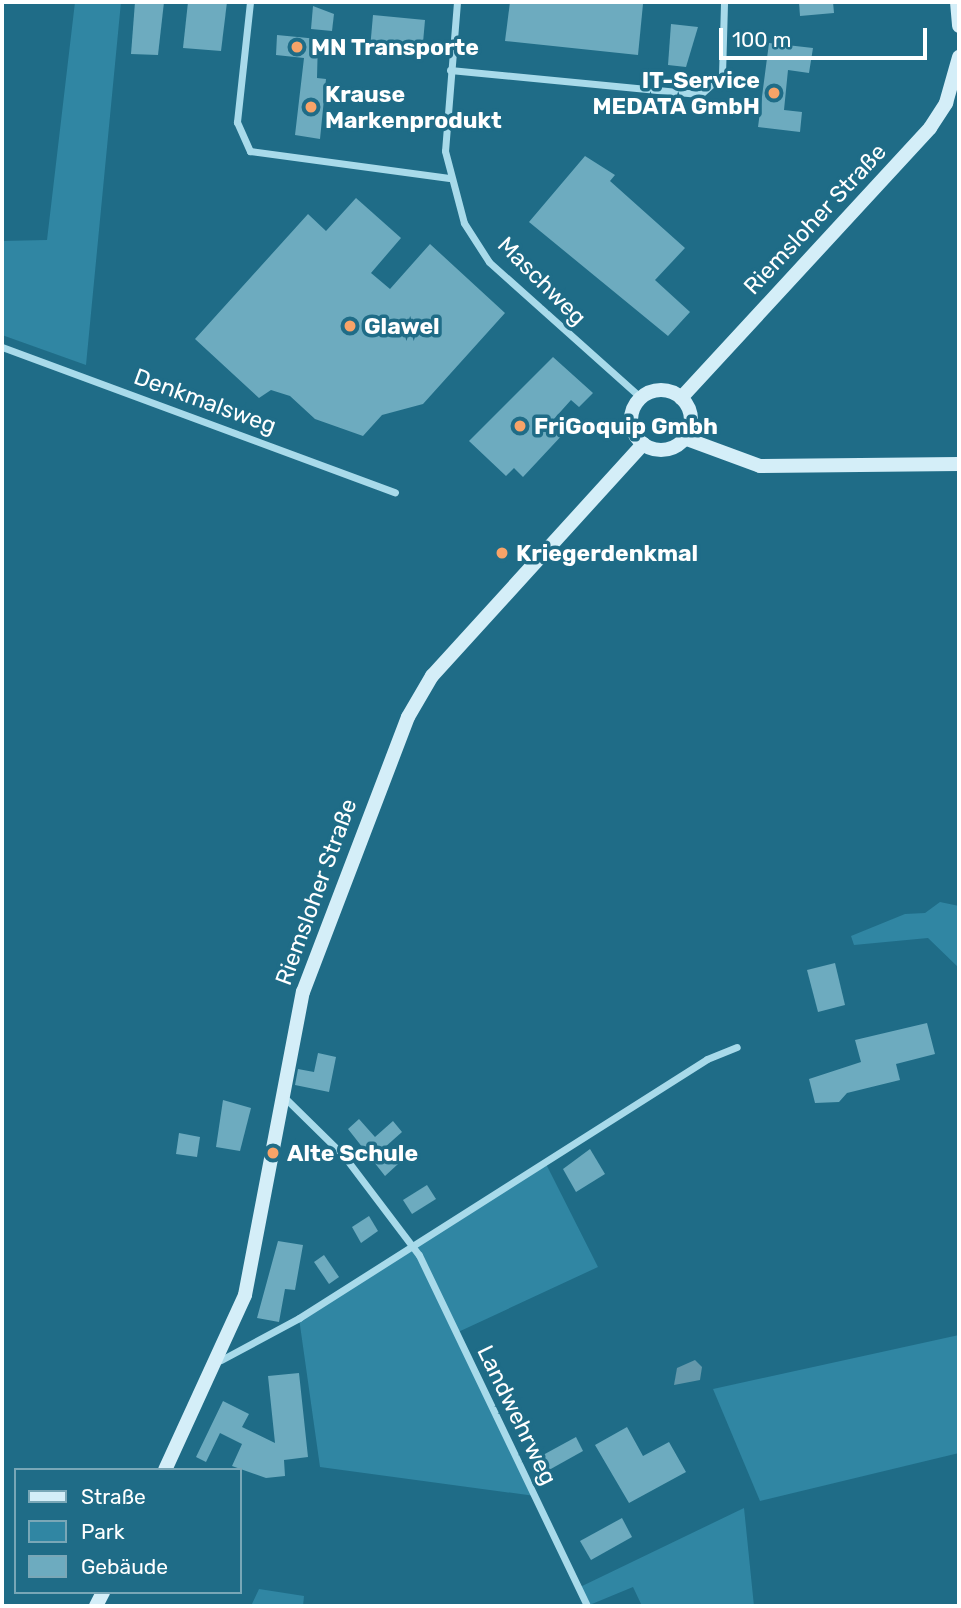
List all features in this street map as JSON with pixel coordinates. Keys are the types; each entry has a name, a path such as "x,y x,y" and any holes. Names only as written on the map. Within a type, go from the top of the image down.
{"main road":[{"path":"957,2 959,26"},
{"name":"Riemsloher Straße","path":"681,398 930,128 946,103 959,57"},
{"path":"666,390 681,398 690,413 684,439 669,449 643,444 631,421 641,398 666,390"},
{"path":"684,439 760,466 959,464"},
{"name":"Riemsloher Straße","path":"166,1468 221,1360 258,1251 282,1096 317,944 408,717 432,676 643,444"}],"street":[{"path":"250,2 237,122 250,151 449,178"},
{"name":"Maschweg","path":"457,2 450,70 449,178 464,223 489,261 641,398"},
{"path":"450,70 701,94 722,75 724,2"},
{"name":"Denkmalsweg","path":"2,347 396,492"},
{"path":"221,1360 299,1318 411,1242 737,1046"},
{"name":"Landwehrweg","path":"282,1096 344,1156 411,1242 587,1606"}],"green space":[{"path":"75,2 121,2 86,365 2,335 2,241 47,240"},
{"path":"940,902 959,906 959,968 928,938 854,945 851,936 905,914 925,913"},
{"path":"544,1160 598,1267 456,1333 535,1496 320,1467 299,1318"},
{"path":"959,1335 959,1453 760,1501 713,1389"},
{"path":"744,1508 754,1606 642,1606 633,1587 587,1606 578,1588"},
{"path":"259,1589 304,1596 303,1606 251,1606"}],"shaded area":[{"path":"695,1360 702,1367 700,1380 674,1385 677,1368"}],"building":[{"path":"135,2 164,2 158,55 131,54"},
{"path":"188,2 227,2 221,51 183,48"},
{"path":"510,2 643,4 638,55 505,41"},
{"path":"799,2 833,2 834,13 800,16"},
{"path":"313,6 334,14 332,31 311,29"},
{"path":"373,15 425,20 422,54 370,49"},
{"path":"671,24 698,27 686,67 668,65"},
{"path":"277,35 318,39 317,78 326,79 320,139 295,135 304,58 276,55"},
{"path":"769,43 813,48 809,73 788,70 784,110 802,112 800,132 758,127"},
{"path":"585,156 615,175 610,181 685,248 655,280 690,312 668,336 529,222"},
{"name":"Glawel","path":"356,198 401,238 371,273 390,289 430,244 505,313 423,404 382,415 363,436 315,419 290,396 271,390 259,398 195,339 308,214 326,231"},
{"name":"FriGoquip Gmbh","path":"553,357 593,393 579,407 571,400 553,420 565,432 523,477 514,468 506,476 469,441"},
{"path":"835,963 845,1005 818,1012 807,970"},
{"path":"927,1023 935,1054 896,1064 900,1080 847,1093 839,1102 815,1103 809,1079 861,1062 855,1040"},
{"path":"318,1053 336,1057 329,1092 295,1085 298,1069 314,1072"},
{"path":"223,1100 251,1108 240,1151 216,1147"},
{"path":"359,1119 375,1137 393,1121 402,1132 384,1148 398,1164 385,1176 348,1129"},
{"path":"179,1133 200,1137 197,1157 176,1154"},
{"path":"590,1149 605,1174 576,1192 563,1169"},
{"path":"427,1185 436,1199 412,1214 403,1200"},
{"path":"369,1216 378,1231 361,1243 352,1227"},
{"path":"278,1241 303,1245 295,1290 285,1289 279,1322 257,1318"},
{"path":"324,1255 339,1277 329,1284 314,1262"},
{"path":"299,1373 308,1457 284,1460 285,1476 266,1478 232,1466 242,1444 220,1433 206,1462 196,1457 223,1401 249,1414 242,1427 275,1443 268,1376"},
{"path":"627,1427 643,1456 669,1442 686,1472 629,1503 595,1445"},
{"path":"576,1437 583,1451 540,1475 532,1461"},
{"path":"622,1518 632,1537 591,1560 580,1541"}],"place":[{"name":"MN Transporte","path":"297,47"},
{"name":"IT-Service MEDATA GmbH","path":"774,93"},
{"name":"Krause Markenprodukt","path":"311,107"},
{"name":"Glawel","path":"350,326"},
{"name":"FriGoquip Gmbh","path":"520,426"},
{"name":"Kriegerdenkmal","path":"502,553"},
{"name":"Alte Schule","path":"273,1153"}]}
